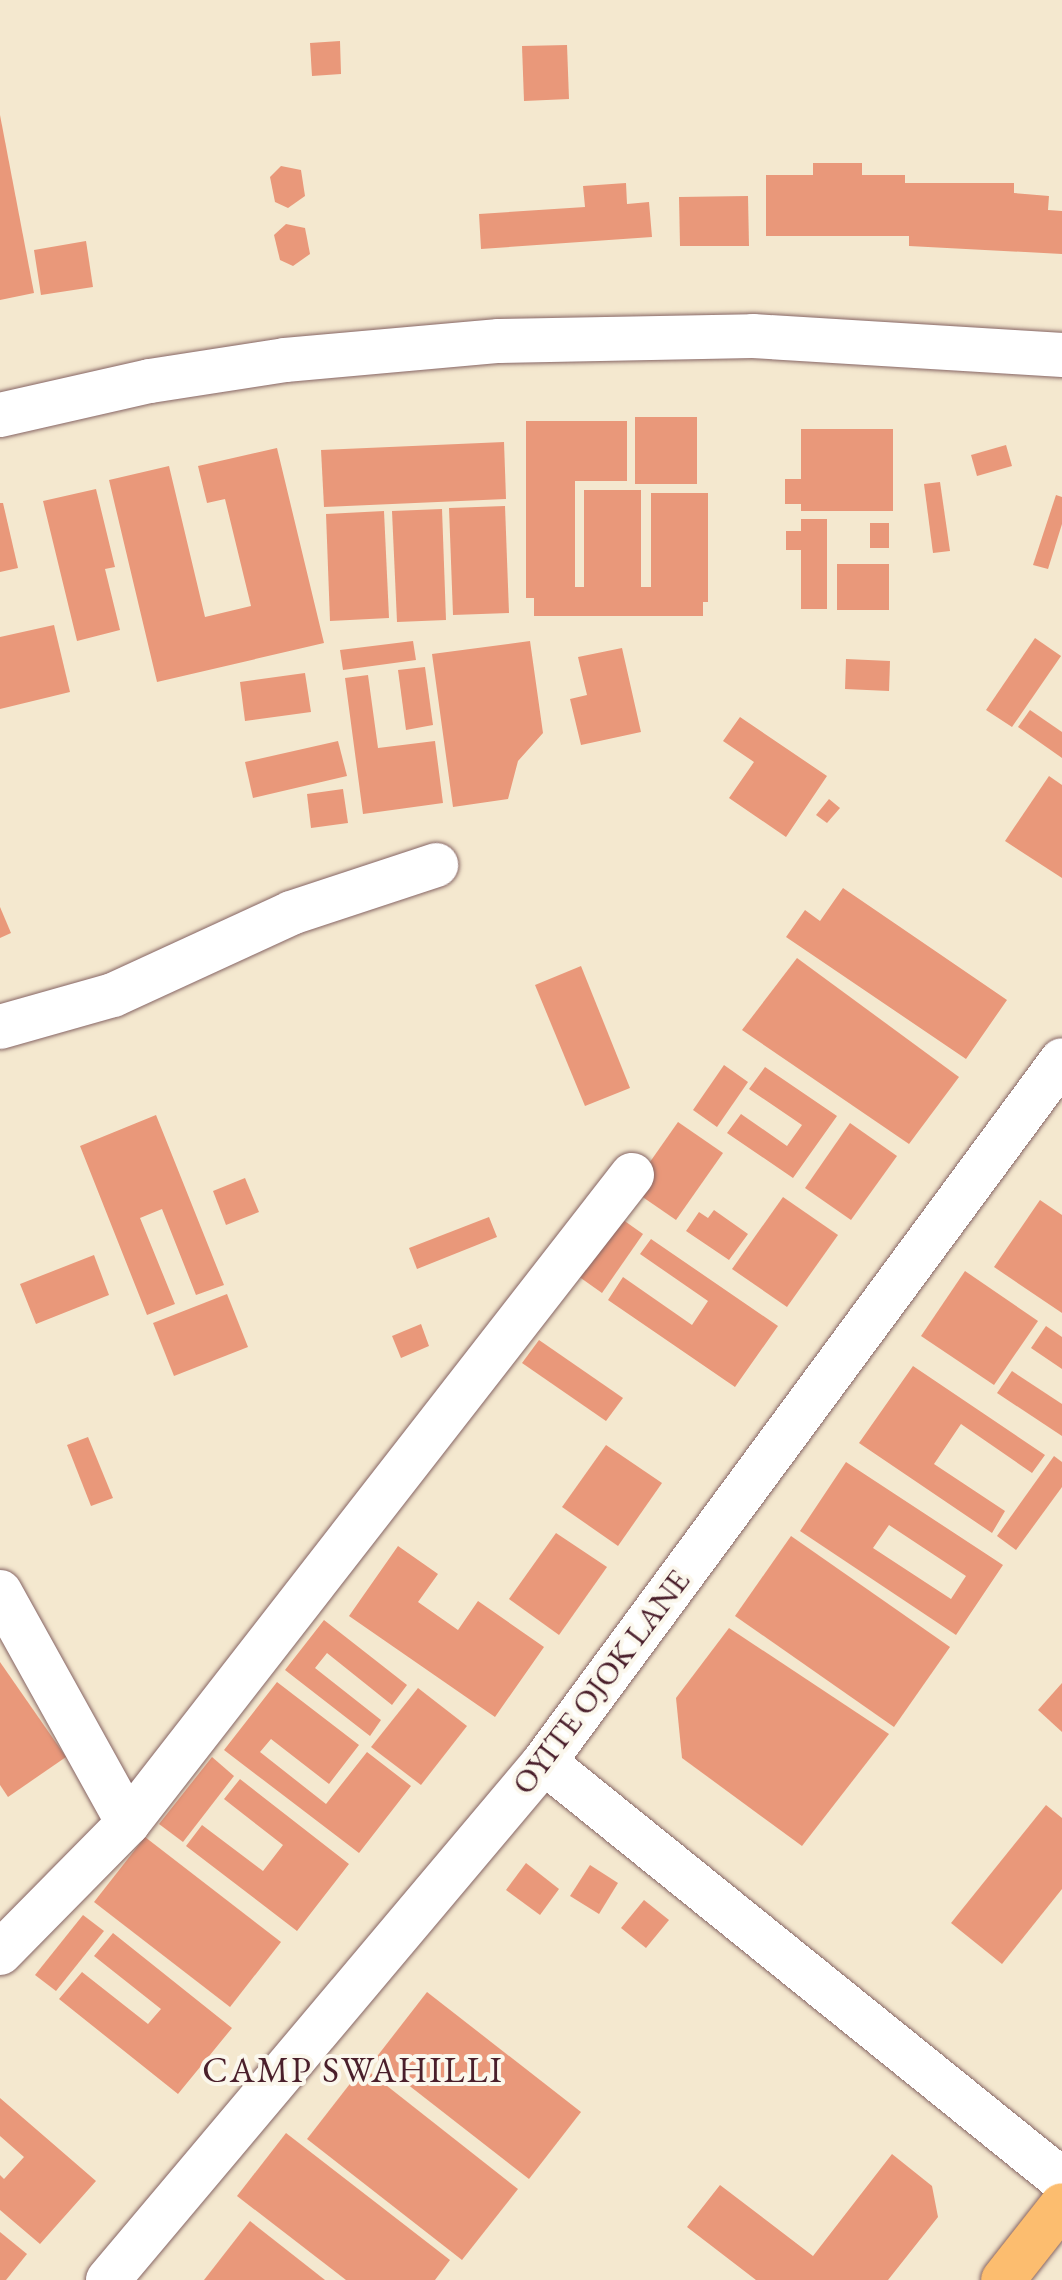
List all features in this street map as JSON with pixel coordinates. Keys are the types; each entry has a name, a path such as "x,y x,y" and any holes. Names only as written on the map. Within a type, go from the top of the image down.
{"main road":[{"path":"1003,2280 1062,2205"}],"street":[{"path":"0,415 150,381 285,360 499,341 753,336 1062,355"},
{"path":"0,1027 113,995 291,913 436,865"},
{"name":"OYITE OJOK LANE","path":"108,2280 544,1762 1062,1060"},
{"path":"0,1953 128,1823 632,1175"},
{"path":"0,1592 128,1823"},
{"path":"544,1762 1062,2180"}],"building":[{"path":"340,41 341,74 312,76 310,43"},
{"path":"567,45 569,99 524,101 522,46"},
{"path":"0,115 34,293 0,300"},
{"path":"813,163 862,163 862,175 905,175 905,183 1014,183 1014,193 1049,196 1048,210 1062,211 1062,254 909,246 909,236 766,236 766,175 813,175"},
{"path":"281,166 301,170 305,196 288,208 275,202 270,177"},
{"path":"626,183 627,204 649,202 652,237 481,249 479,214 585,207 583,186"},
{"path":"748,196 749,246 680,246 679,197"},
{"path":"286,224 305,228 310,254 293,266 280,260 274,235"},
{"path":"86,241 93,287 41,295 34,250"},
{"path":"635,417 697,417 697,484 635,484"},
{"path":"526,421 627,421 627,481 575,481 575,587 584,587 584,490 641,490 641,587 651,587 651,493 708,493 708,602 703,602 703,616 534,616 534,598 526,598"},
{"path":"801,429 893,429 893,511 801,511 801,504 785,504 785,479 801,479"},
{"path":"504,442 506,499 324,507 321,450"},
{"path":"1006,445 1012,466 977,476 971,455"},
{"path":"277,448 324,643 157,682 109,480 169,466 205,617 251,606 225,499 207,503 198,466"},
{"path":"940,482 950,551 933,553 924,484"},
{"path":"96,489 115,567 105,569 120,630 77,641 43,501"},
{"path":"1056,495 1062,497 1062,524 1048,569 1033,565"},
{"path":"0,503 3,503 18,568 0,572"},
{"path":"505,506 509,613 453,615 449,508"},
{"path":"442,509 446,620 397,622 392,511"},
{"path":"384,511 389,618 330,621 326,514"},
{"path":"801,519 827,519 827,609 801,609 801,550 786,550 786,531 801,531"},
{"path":"870,523 889,523 889,548 870,548"},
{"path":"837,564 889,564 889,610 837,610"},
{"path":"54,625 70,692 0,709 0,637"},
{"path":"1035,638 1061,656 1012,727 986,710"},
{"path":"413,641 416,660 343,670 340,650"},
{"path":"530,641 543,733 518,761 508,799 453,807 432,654"},
{"path":"622,648 641,732 581,745 570,699 587,695 578,657"},
{"path":"846,659 890,661 889,691 845,689"},
{"path":"425,667 433,725 406,730 398,670"},
{"path":"305,673 311,712 245,721 240,682"},
{"path":"368,675 378,748 435,741 443,803 363,814 345,678"},
{"path":"1030,710 1062,732 1062,758 1018,727"},
{"path":"740,717 827,776 786,837 729,798 754,762 723,741"},
{"path":"338,741 347,776 253,798 245,762"},
{"path":"1049,776 1062,785 1062,878 1005,841"},
{"path":"343,789 348,823 311,828 307,794"},
{"path":"829,799 840,808 827,823 816,815"},
{"path":"843,888 1007,1000 966,1059 786,937 805,910 820,921"},
{"path":"0,907 11,933 0,938"},
{"path":"797,958 959,1077 909,1144 742,1030"},
{"path":"581,966 630,1088 585,1106 535,985"},
{"path":"724,1065 748,1082 717,1127 693,1110"},
{"path":"765,1067 837,1116 793,1178 727,1133 741,1114 787,1146 802,1125 749,1089"},
{"path":"156,1115 224,1285 196,1295 162,1209 140,1218 175,1304 147,1315 80,1146"},
{"path":"678,1122 723,1153 676,1220 631,1189"},
{"path":"850,1123 897,1156 851,1220 805,1188"},
{"path":"245,1178 259,1212 226,1225 213,1191"},
{"path":"783,1197 838,1235 787,1307 732,1269"},
{"path":"1040,1200 1062,1215 1062,1313 994,1267"},
{"path":"714,1210 748,1234 729,1260 686,1231 699,1212 708,1218"},
{"path":"489,1217 497,1237 417,1269 409,1248"},
{"path":"619,1217 643,1234 602,1293 578,1276"},
{"path":"651,1239 778,1326 735,1387 608,1300 623,1277 692,1325 708,1301 640,1254"},
{"path":"94,1255 109,1295 36,1324 20,1284"},
{"path":"965,1271 1038,1321 994,1385 921,1336"},
{"path":"227,1294 248,1347 174,1376 153,1323"},
{"path":"421,1324 429,1346 401,1358 392,1336"},
{"path":"1046,1326 1062,1337 1062,1369 1031,1348"},
{"path":"539,1340 623,1398 606,1421 522,1363"},
{"path":"913,1366 1045,1455 1032,1473 961,1424 934,1464 1005,1511 992,1533 859,1443"},
{"path":"1012,1371 1062,1404 1062,1436 997,1393"},
{"path":"88,1437 113,1498 91,1506 67,1445"},
{"path":"606,1445 662,1483 618,1546 562,1507"},
{"path":"1054,1456 1062,1462 1062,1487 1016,1550 997,1536"},
{"path":"846,1462 1003,1565 956,1635 800,1531","holes":["889,1525 966,1576 951,1599 873,1548"]},
{"path":"556,1533 607,1567 559,1635 509,1599"},
{"path":"791,1536 950,1647 894,1727 735,1616"},
{"path":"398,1546 438,1574 418,1602 458,1630 478,1601 544,1647 495,1717 349,1616"},
{"path":"324,1620 407,1685 392,1705 327,1653 315,1668 381,1720 370,1736 285,1670"},
{"path":"729,1628 889,1734 802,1846 682,1758 676,1698"},
{"path":"0,1662 66,1757 8,1797 0,1785"},
{"path":"277,1682 359,1745 329,1784 271,1739 260,1752 326,1804 367,1752 411,1786 359,1853 224,1750"},
{"path":"1062,1683 1062,1732 1038,1710"},
{"path":"418,1688 467,1726 421,1785 371,1747"},
{"path":"212,1757 234,1776 183,1842 159,1824"},
{"path":"240,1779 349,1864 297,1931 186,1846 202,1825 263,1871 283,1845 224,1799"},
{"path":"1046,1805 1062,1818 1062,1889 1002,1964 951,1923"},
{"path":"145,1837 281,1942 230,2007 94,1902"},
{"path":"526,1863 559,1889 540,1915 506,1890"},
{"path":"590,1865 618,1883 599,1914 570,1896"},
{"path":"644,1900 669,1920 646,1948 621,1928"},
{"path":"83,1915 104,1931 56,1991 35,1975"},
{"path":"113,1933 232,2028 178,2094 59,1999 82,1972 148,2024 161,2009 94,1956"},
{"path":"427,1992 581,2112 529,2179 375,2059"},
{"path":"363,2067 518,2189 462,2260 307,2139"},
{"path":"0,2098 96,2181 40,2244 0,2210 0,2175 4,2179 24,2157 0,2136"},
{"path":"286,2133 450,2260 435,2280 346,2280 237,2196"},
{"path":"892,2154 932,2186 938,2217 888,2280 756,2280 687,2227 720,2185 813,2256"},
{"path":"250,2221 325,2280 204,2280"},
{"path":"0,2232 27,2254 6,2280 0,2280"}],"district":[{"name":"CAMP SWAHILLI","path":"353,2070"}]}
